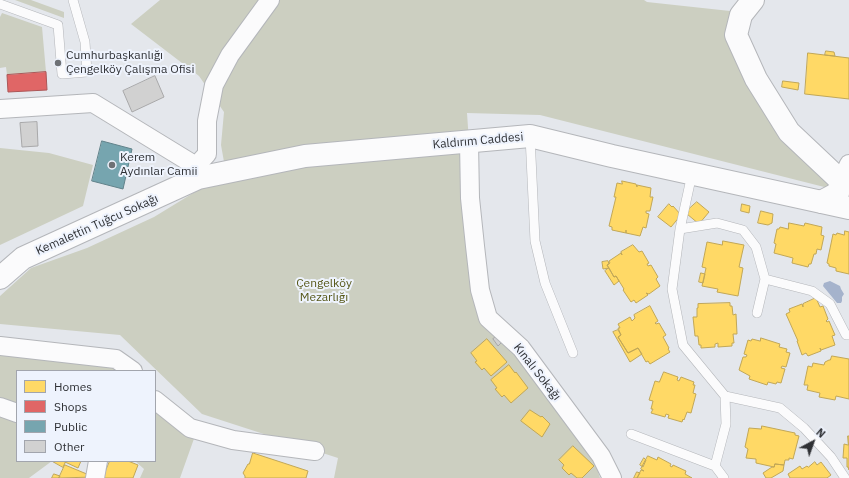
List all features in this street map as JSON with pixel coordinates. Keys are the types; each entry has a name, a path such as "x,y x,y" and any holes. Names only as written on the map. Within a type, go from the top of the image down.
{"street":[{"path":"0,109 93,103 197,172 207,154 207,122 214,85 230,56 270,0"},
{"path":"753,0 741,15 736,35 756,79 789,132 845,173 838,193 821,202"},
{"name":"Kaldırım Caddesi","path":"197,172 305,156 530,136 692,174 849,208"},
{"name":"Kınalı Sokağı","path":"469,142 470,198 475,246 480,290 488,318 521,348 601,456 612,478"},
{"name":"Kemalettin Tuğcu Sokağı","path":"0,278 23,258 197,172"},
{"path":"0,346 116,359 131,370"},
{"path":"156,401 190,428 233,440 315,452"},
{"path":"0,407 16,413"},
{"path":"95,478 98,462"}],"lane":[{"path":"0,4 58,25 62,74 87,72 85,42 72,0"},
{"path":"530,136 535,241 545,283 573,353"},
{"path":"692,174 680,229 672,288 683,345 725,396 726,424 715,466"},
{"path":"680,229 716,223 742,230 756,247 765,279 757,313"},
{"path":"765,279 812,291 830,304 846,335 849,335"},
{"path":"725,396 780,408 804,428 831,457 845,478"},
{"path":"631,434 715,466 724,478"}],"green space":[{"path":"15,0 31,0 64,12 64,18"},
{"name":"Çengelköy Mezarlığı","path":"160,0 644,0 647,2 730,11 765,100 844,192 540,115 467,113 479,287 511,345 584,426 600,478 334,478 338,458 202,414 120,335 0,324 0,296 31,268 87,248 154,217 226,173 221,145 224,112 199,76 131,24"},
{"path":"2,13 42,27 46,72 7,75 6,67 0,68 0,17"},
{"path":"0,148 49,153 93,165 83,206 0,245"},
{"path":"0,341 117,365 123,370 16,370 16,462 51,462 29,478 0,478"},
{"path":"156,398 196,433 180,478 140,478 144,469 136,462 156,462"}],"water":[{"path":"830,281 840,286 844,294 841,303 837,303 823,286 824,283"}],"building: Homes":[{"path":"826,51 834,52 835,56 825,55"},
{"path":"808,53 849,58 849,99 805,94"},
{"path":"783,81 799,83 798,90 782,87"},
{"path":"622,181 636,184 637,187 637,185 651,188 650,197 653,197 650,211 646,211 646,213 649,214 646,228 643,227 640,236 612,230 612,227 609,226 616,197 614,197 617,183 622,184"},
{"path":"697,202 709,212 699,224 687,214 689,211 688,210"},
{"path":"669,204 672,207 673,206 681,215 671,227 658,217"},
{"path":"742,204 750,206 749,213 741,211"},
{"path":"761,211 773,214 772,223 768,225 758,223"},
{"path":"789,223 804,226 805,223 822,227 821,235 824,236 821,250 817,249 811,264 809,264 808,267 792,263 793,258 774,253 776,244 774,243 777,229 780,227 788,229"},
{"path":"845,231 849,232 849,274 836,271 836,268 829,266 827,263 833,234 836,235 837,233 844,235"},
{"path":"723,241 744,245 739,267 743,268 738,296 717,292 718,289 702,286 706,268 702,267 707,242 722,245"},
{"path":"633,245 639,252 642,251 649,263 647,264 648,266 651,265 658,277 656,279 660,286 649,294 646,293 648,295 636,303 634,300 631,302 616,276 614,277 607,265 610,263 609,261 621,253 622,255 621,252"},
{"path":"608,261 609,264 607,265 609,268 603,269 602,262"},
{"path":"609,268 614,277 616,276 619,281 614,285 605,271"},
{"path":"701,273 705,274 703,283 699,282"},
{"path":"816,298 820,307 823,306 828,319 826,321 829,321 835,335 832,336 835,345 821,350 820,348 821,351 808,356 806,353 802,355 798,341 786,314 790,312 789,309 802,304 803,307 803,304"},
{"path":"730,303 730,306 732,306 733,315 736,314 737,334 733,334 734,343 732,343 732,346 718,347 718,343 715,344 715,347 701,348 701,345 699,345 698,336 695,336 693,317 697,317 698,304"},
{"path":"650,306 658,321 655,323 659,323 666,335 663,337 670,352 650,364 648,361 646,362 638,348 628,353 618,337 621,335 618,324 630,317 632,321 635,318 634,315"},
{"path":"618,330 621,335 618,337 628,353 638,348 642,354 630,362 613,332"},
{"path":"761,338 780,344 779,347 787,349 786,352 790,353 786,367 782,366 781,368 785,369 781,383 777,382 776,384 768,382 767,385 749,379 750,376 739,370 743,357 746,357 747,355 744,354 748,340 751,341 752,339 760,341"},
{"path":"487,339 507,362 491,376 484,368 482,370 475,362 477,361 471,353"},
{"path":"832,356 849,359 849,399 836,396 835,400 819,397 820,393 807,390 808,385 804,385 808,366 812,367 813,363 824,365 825,362 830,360"},
{"path":"509,365 528,388 511,403 504,395 502,397 495,389 497,388 491,380"},
{"path":"664,372 678,377 677,380 679,381 681,377 694,382 693,385 695,385 693,393 696,394 691,413 687,412 682,422 668,418 669,415 666,414 665,417 651,413 653,409 651,409 653,401 649,400 655,381 659,382"},
{"path":"530,410 541,417 542,416 550,424 542,437 521,421"},
{"path":"762,426 795,433 795,435 799,436 793,459 789,458 789,460 785,460 784,465 775,464 774,467 756,463 756,459 746,458 748,449 745,447 749,428 761,429"},
{"path":"848,436 849,470 847,467 847,458 843,458 844,444 848,445"},
{"path":"573,446 594,466 582,478 577,478 571,473 569,475 562,468 564,465 559,460"},
{"path":"253,453 308,471 306,478 245,478 243,473 249,464"},
{"path":"648,456 657,460 658,457 671,464 670,466 672,467 673,465 686,471 685,474 692,478 637,478 641,470 644,471 641,469"},
{"path":"644,458 646,460 643,467 640,465"},
{"path":"54,462 66,462 63,467"},
{"path":"65,462 81,462 78,468"},
{"path":"110,462 130,462 138,465 133,478 103,478"},
{"path":"815,462 817,465 821,462 831,475 827,478 790,478 788,474 800,466 802,469"},
{"path":"775,464 784,465 783,471 771,478 766,478 763,473 774,467"},
{"path":"65,465 94,477 59,478"},
{"path":"637,472 640,473 637,478 634,478"},
{"path":"54,474 60,476 59,478 52,478"}],"building: Shops":[{"path":"46,72 47,90 8,92 7,75"}],"building: Public":[{"name":"Kerem Aydınlar Camii","path":"102,141 132,149 123,189 92,181"}],"building: Other":[{"path":"155,76 164,97 132,112 123,91"},
{"path":"37,122 38,146 22,147 20,123"},
{"path":"496,337 502,342 498,346 493,339"}],"place":[{"name":"Cumhurbaşkanlığı Çengelköy Çalışma Ofisi","path":"58,63"},
{"name":"Kerem Aydınlar Camii","path":"112,165"}]}
